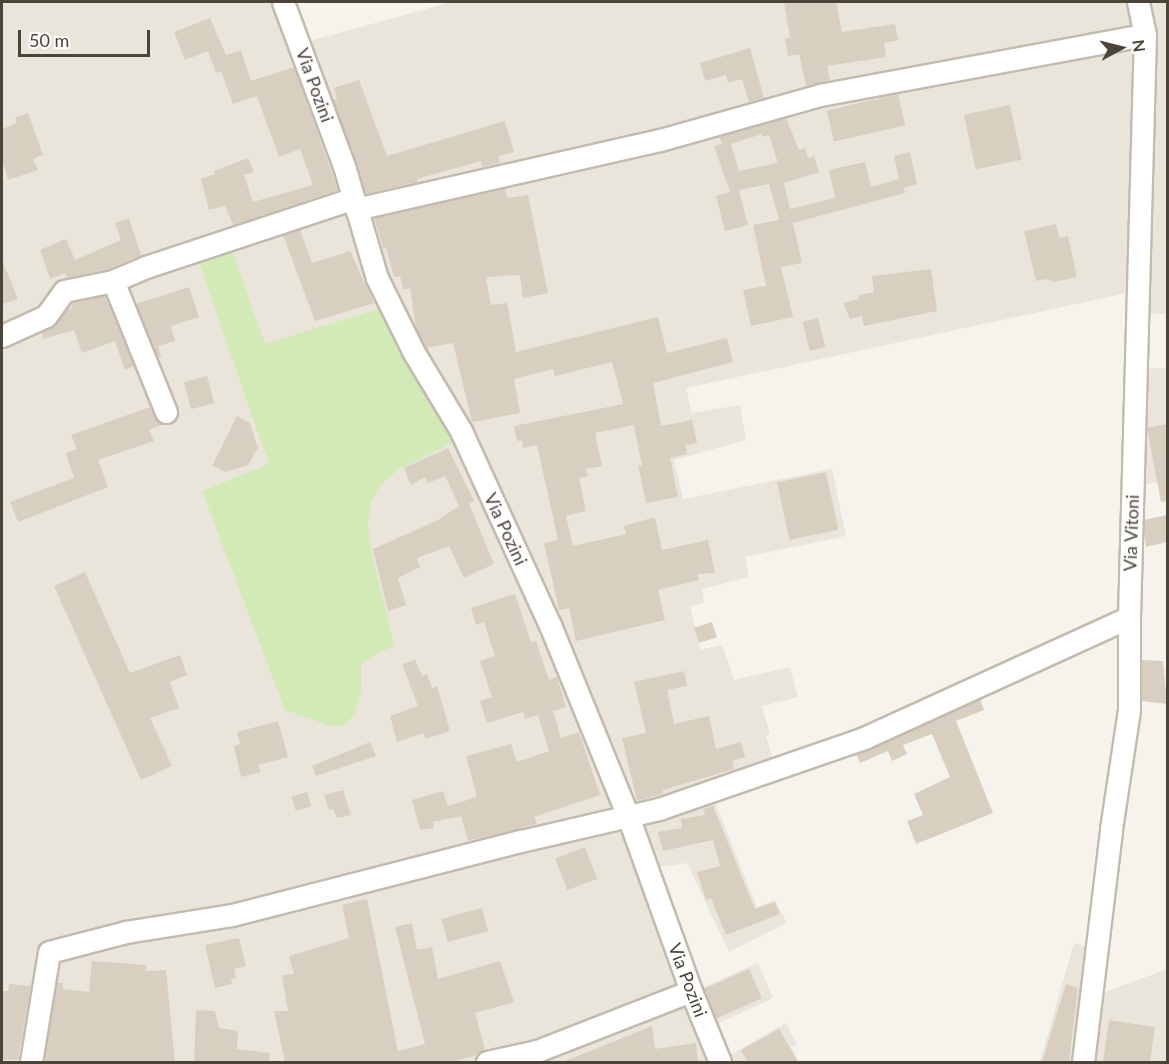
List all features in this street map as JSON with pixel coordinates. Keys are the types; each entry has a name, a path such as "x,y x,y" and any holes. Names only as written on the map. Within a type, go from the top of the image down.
{"street":[{"name":"Via Pozini","path":"283,2 344,166 377,278 413,351 461,431 550,625 628,816 691,991 720,1062"},
{"name":"Via Vitoni","path":"1083,1062 1111,829 1129,710 1129,616 1145,35 1138,2"},
{"path":"2,336 46,316 64,291 113,281 146,267 354,204 660,140 820,95 1145,35"},
{"path":"113,281 166,412"},
{"path":"31,1062 49,952 126,932 232,915 659,809 864,738 1129,616"},
{"path":"487,1062 537,1051 691,991"}],"shaded area":[{"path":"2,2 294,2 310,41 451,2 1150,2 1150,4 1167,2 1167,314 1126,312 1127,293 686,388 692,413 740,405 746,440 674,460 683,499 832,469 846,536 745,557 749,577 702,589 704,603 690,606 700,650 722,645 734,680 790,667 798,697 762,706 770,734 766,736 779,779 714,800 757,907 775,900 787,923 729,952 687,863 655,868 699,989 758,963 773,998 713,1026 728,1056 786,1023 797,1044 791,1047 799,1062 2,1062"},
{"path":"1168,368 1167,480 1126,489 1123,369"},
{"path":"1074,943 1100,949 1095,996 1167,969 1167,1062 1040,1062"}],"green space":[{"path":"230,245 265,344 381,308 452,443 399,469 381,484 371,501 368,525 371,551 394,645 361,663 361,692 355,713 344,726 328,725 285,710 202,491 269,464 197,257"}],"building":[{"path":"784,2 836,2 842,32 895,24 898,40 884,43 886,57 827,66 830,80 806,86 799,54 788,56 785,38 790,38"},
{"path":"210,18 226,55 241,50 251,81 294,67 338,190 233,225 225,206 209,210 201,179 215,174 214,171 248,158 254,172 244,175 253,202 313,185 300,149 279,157 257,96 233,104 221,71 216,73 208,51 185,60 174,32"},
{"path":"750,48 764,98 749,102 742,79 728,83 726,75 705,81 700,63"},
{"path":"359,80 387,156 505,121 514,152 498,156 500,163 482,167 481,161 417,179 418,182 365,194 333,100 337,99 334,88"},
{"path":"898,94 905,125 834,142 827,110"},
{"path":"1010,105 1022,160 976,170 964,115"},
{"path":"28,113 43,155 33,159 38,170 8,180 2,159 2,129 17,123 15,118"},
{"path":"786,118 799,150 805,148 808,158 814,156 819,172 784,183 790,209 835,198 829,170 865,162 871,187 899,179 894,156 910,152 917,184 904,188 905,193 793,223 802,263 781,267 793,317 751,326 743,290 766,286 753,225 779,220 769,184 739,190 748,225 725,231 716,196 738,190 730,192 714,146 722,144 719,137","holes":["762,134 762,137 769,135 778,163 739,171 731,144"]},
{"path":"505,188 507,198 528,195 548,293 523,298 520,275 486,277 491,305 507,303 516,352 658,317 667,353 727,338 733,362 653,383 661,426 692,420 697,443 686,445 687,454 670,458 678,497 646,503 638,465 642,466 634,425 595,433 602,466 586,469 588,476 579,478 586,511 566,516 573,546 626,534 624,526 655,517 662,550 708,540 715,573 697,574 699,580 658,590 665,620 576,641 569,608 559,610 544,543 558,540 537,445 523,448 522,440 517,441 514,426 623,404 612,362 555,376 553,369 514,379 520,413 472,422 453,343 426,348 416,328 410,288 403,290 400,276 394,277 386,247 383,248 374,218"},
{"path":"129,218 141,255 109,269 66,278 66,273 50,279 40,250 66,239 75,260 121,240 115,223"},
{"path":"1056,224 1059,238 1068,236 1077,277 1054,282 1046,279 1036,281 1024,231"},
{"path":"300,230 312,263 350,251 374,303 315,321 283,235"},
{"path":"2,260 18,299 2,304"},
{"path":"931,269 937,311 864,326 862,316 850,319 843,303 859,299 859,295 874,292 872,276"},
{"path":"189,287 199,317 171,326 175,341 158,346 161,357 158,358 136,304"},
{"path":"105,296 134,366 125,370 115,341 82,353 74,330 43,339 42,332 52,327 65,311 72,308 71,302"},
{"path":"818,318 825,347 810,351 802,322"},
{"path":"207,376 214,403 191,409 184,382"},
{"path":"150,407 158,422 164,424 149,430 154,441 98,460 108,487 18,522 10,502 74,478 66,453 77,449 71,435"},
{"path":"237,416 250,423 258,448 248,465 226,472 212,466"},
{"path":"1167,424 1167,501 1161,502 1147,428"},
{"path":"448,448 474,501 469,504 494,564 464,578 449,546 417,558 420,567 398,578 406,605 388,611 373,549 438,520 459,506 445,476 428,483 425,477 411,485 404,468"},
{"path":"826,472 838,530 789,540 777,482"},
{"path":"1167,515 1167,542 1146,547 1144,520"},
{"path":"85,572 130,673 180,655 187,675 170,682 179,708 150,718 172,766 141,780 54,586"},
{"path":"515,594 531,642 536,641 549,680 557,677 566,707 553,711 561,738 579,732 600,795 534,817 537,824 468,841 461,816 433,822 434,828 420,830 412,800 443,791 448,806 477,797 466,756 511,744 517,762 549,751 538,715 525,719 523,712 487,723 480,701 492,697 480,661 495,656 484,622 476,625 471,608"},
{"path":"712,622 717,637 699,643 694,628"},
{"path":"415,660 422,676 427,674 432,688 437,686 450,731 425,739 424,733 397,742 390,716 418,706 402,664"},
{"path":"1142,660 1163,661 1167,704 1142,701"},
{"path":"684,671 687,686 667,690 674,724 709,716 716,749 741,742 745,757 732,761 734,769 663,790 663,794 637,801 622,738 646,733 634,682"},
{"path":"980,699 984,710 956,721 993,813 916,844 907,821 923,815 914,794 950,777 932,734 903,745 907,754 892,761 888,751 860,763 856,754"},
{"path":"278,721 288,757 258,765 261,772 241,777 234,746 240,744 237,732"},
{"path":"370,742 376,756 316,776 312,766"},
{"path":"343,790 351,815 337,818 333,809 329,810 324,795"},
{"path":"307,792 311,806 296,811 292,796"},
{"path":"713,806 755,909 775,902 780,914 726,935 711,898 706,900 697,872 720,866 713,840 663,851 658,832 682,828 681,819 705,815 703,809"},
{"path":"585,847 597,879 567,890 555,858"},
{"path":"367,899 398,1051 425,1044 395,927 412,923 417,950 432,947 438,979 500,961 514,1002 475,1013 485,1049 477,1055 452,1062 285,1062 274,1011 288,1011 282,975 294,974 289,956 349,938 342,905"},
{"path":"482,908 488,931 448,942 441,919"},
{"path":"239,938 246,966 234,969 236,978 231,979 232,984 215,988 205,945"},
{"path":"92,961 146,965 146,971 166,970 175,1062 44,1062 57,983 63,983 63,989 89,992"},
{"path":"749,969 762,998 716,1019 703,989"},
{"path":"9,984 31,986 18,1060 2,1059 2,991 8,991"},
{"path":"1066,984 1078,988 1069,1062 1042,1062"},
{"path":"196,1010 215,1011 219,1028 238,1031 237,1049 270,1053 269,1062 194,1062"},
{"path":"1109,1020 1155,1027 1150,1062 1103,1062"},
{"path":"652,1026 655,1049 696,1043 698,1062 563,1062"},
{"path":"779,1029 798,1062 748,1062 741,1050"}]}
